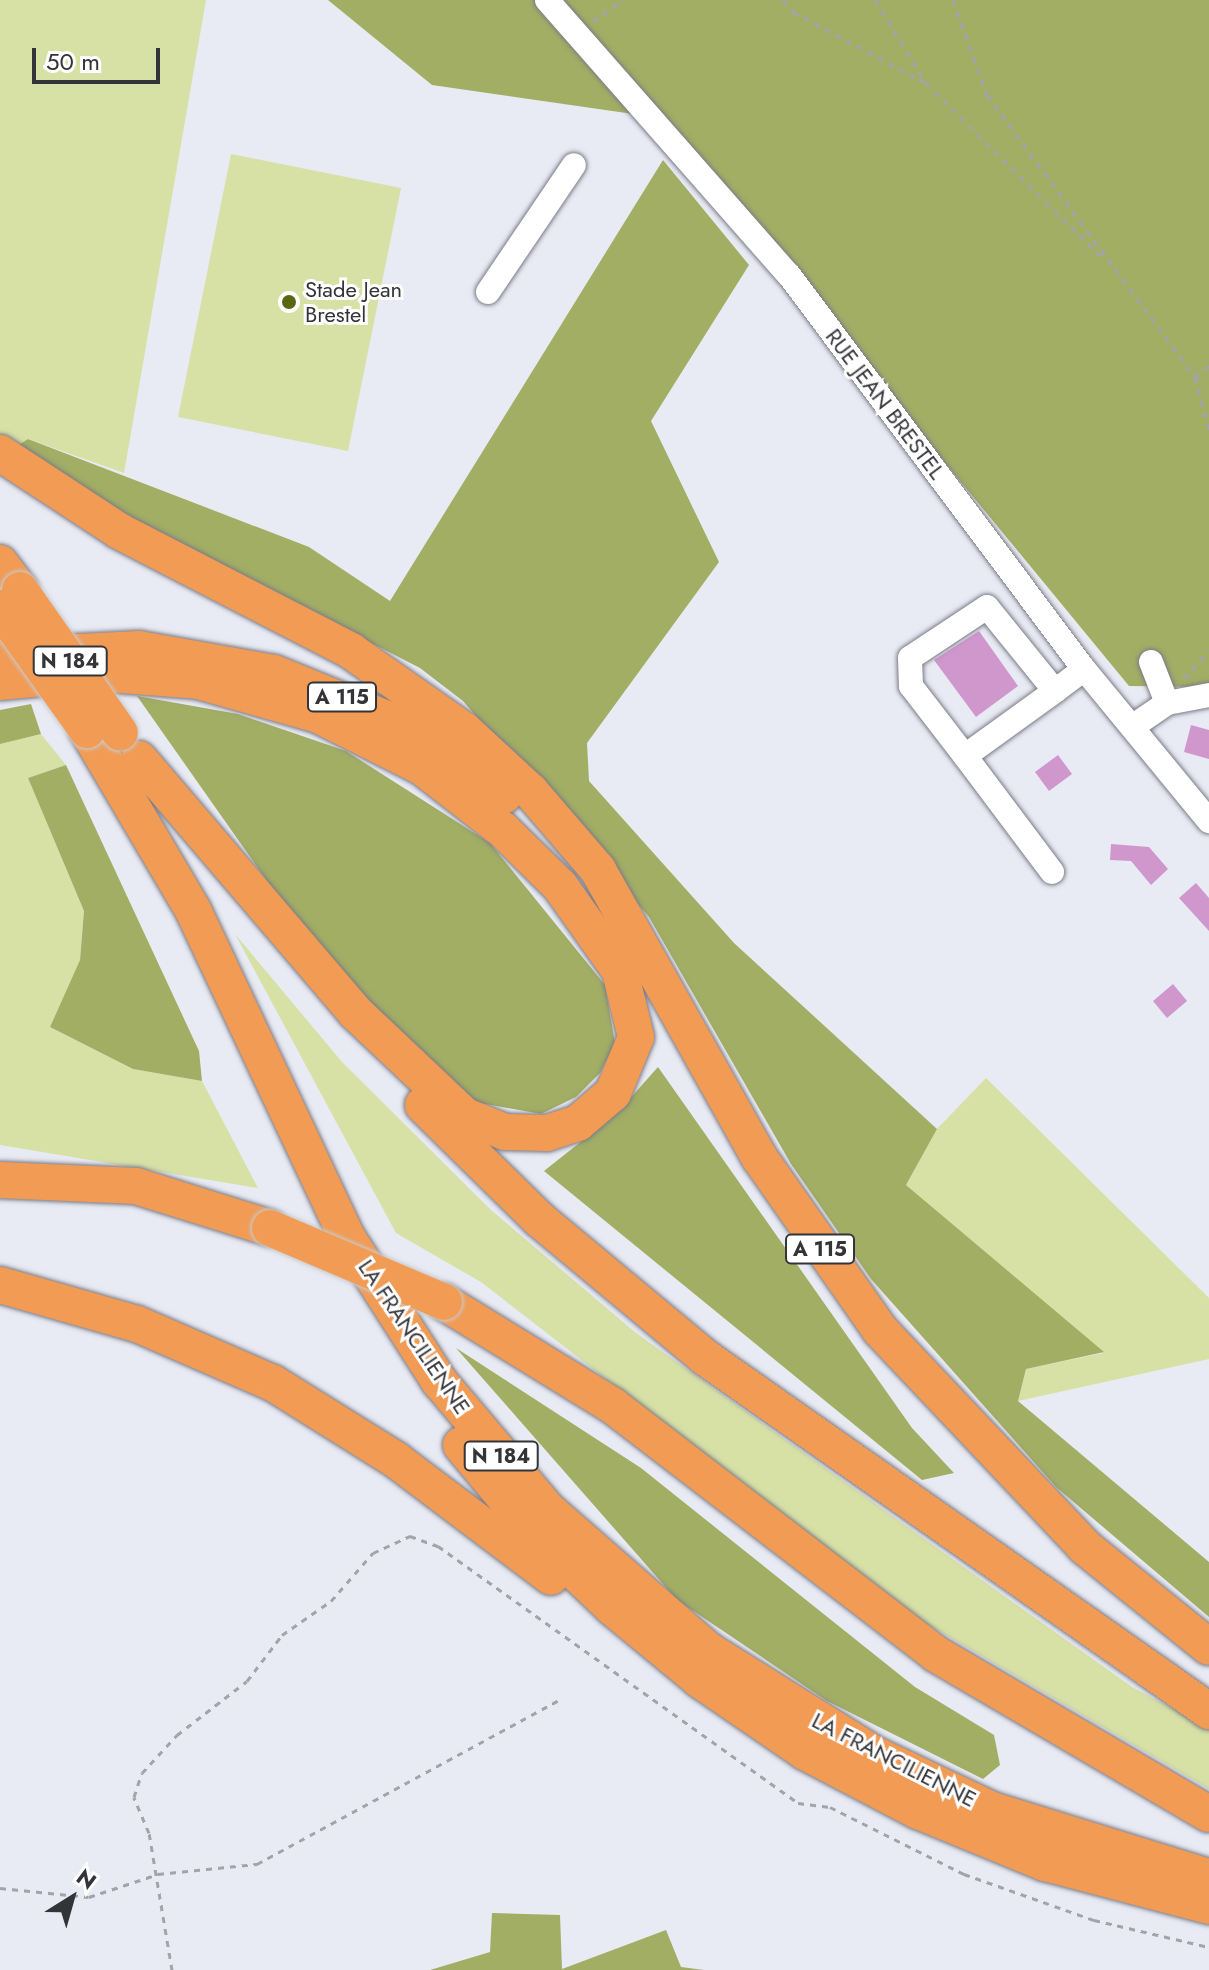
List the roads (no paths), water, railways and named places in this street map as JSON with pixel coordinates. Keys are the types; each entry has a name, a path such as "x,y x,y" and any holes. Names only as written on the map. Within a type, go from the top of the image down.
{"highway":[{"path":"0,453 84,511 318,632 429,703 561,824 598,870 615,906"},
{"name":"LA FRANCILIENNE","path":"7,587 115,741 318,991 539,1219 706,1358 1209,1711"},
{"name":"A 115","path":"0,656 174,652 274,673 343,697 433,743 487,781 615,906 759,1157 880,1330 969,1432 1085,1547 1209,1647"},
{"path":"0,682 95,673 198,681 318,715 431,773 560,886 620,971 636,1037 613,1093 578,1123 547,1133 505,1132 465,1116 356,1013 115,741"},
{"name":"LA FRANCILIENNE","path":"115,741 347,1237 439,1381 548,1510 652,1606 761,1687 932,1783 1064,1835 1209,1877"},
{"path":"274,1086 353,1273 468,1454 572,1570 700,1680"},
{"path":"0,1180 136,1186 270,1228 444,1302 613,1406 889,1622 1042,1720 1209,1814"},
{"path":"0,1285 169,1336 302,1400 805,1752 918,1811 1045,1863 1209,1906"}],"street":[{"name":"RUE JEAN BRESTEL","path":"547,0 789,275 1084,669 1209,821"},
{"path":"488,292 574,165"},
{"path":"1052,872 911,686 910,658 987,607 1055,691"},
{"path":"1151,662 1172,701"},
{"path":"965,756 1084,669"},
{"path":"1132,727 1172,701 1209,695"}],"place":[{"name":"Stade Jean Brestel","path":"289,302"}]}
